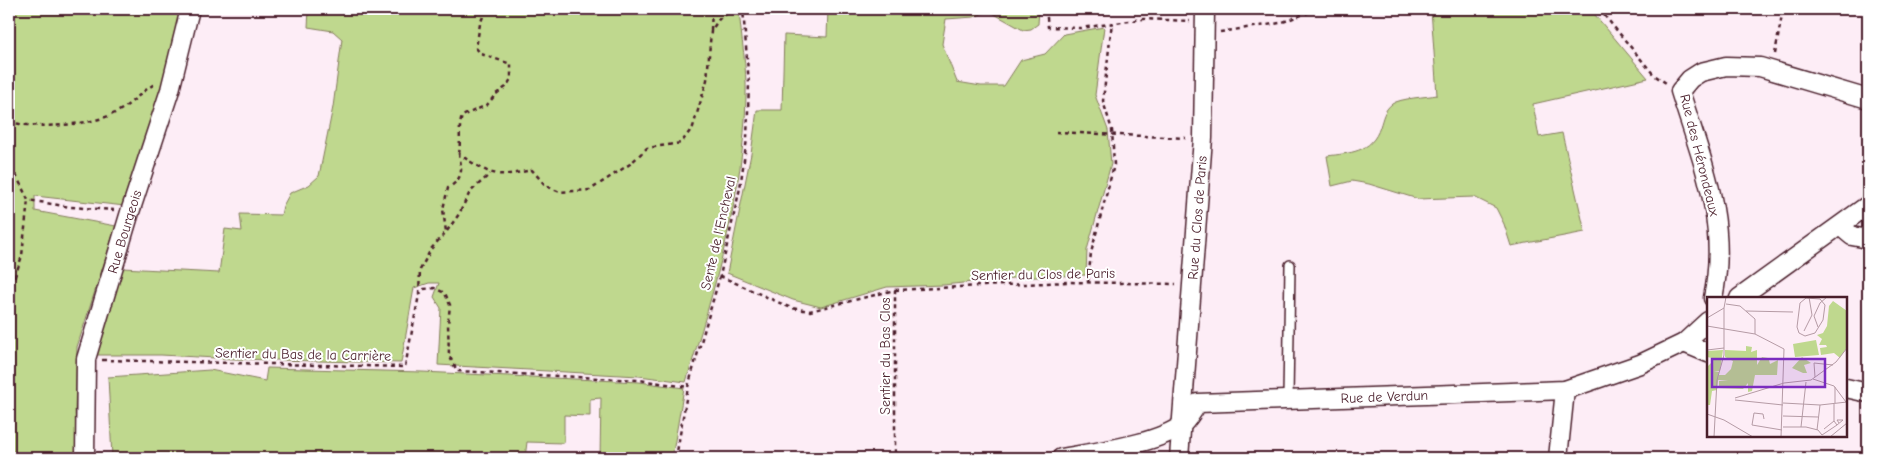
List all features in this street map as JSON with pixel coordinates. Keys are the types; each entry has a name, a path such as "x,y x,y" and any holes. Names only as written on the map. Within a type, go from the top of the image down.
{"street":[{"name":"Rue Bourgeois","path":"85,458 86,360 130,212 173,79 190,9"},
{"name":"Rue du Clos de Paris","path":"1179,458 1203,138 1206,21"},
{"name":"Rue des Hérondeaux","path":"1713,297 1718,265 1718,228 1710,183 1680,91 1690,79 1701,72 1726,66 1760,67 1773,69 1817,85 1868,99"},
{"path":"1740,297 1868,205"},
{"path":"1840,226 1852,236 1868,239"},
{"name":"Rue de Verdun","path":"1181,426 1198,402 1565,390 1640,364 1684,343 1707,323"},
{"path":"1684,343 1707,353"},
{"path":"1847,388 1868,393"},
{"path":"1558,458 1565,390"},
{"path":"1060,458 1127,446 1162,435 1181,426"}],"lane":[{"path":"1288,398 1290,264"}],"path":[{"path":"446,232 443,209 448,188 455,184 462,172 459,126 462,116 488,105 496,94 506,87 511,79 510,64 481,54 476,48 480,24 486,9"},
{"path":"460,154 490,174 505,175 532,170 546,186 560,192 590,190 630,164 647,148 681,143 692,127 707,80 712,9"},
{"path":"711,31 719,19 729,12 742,9"},
{"name":"Sente de l'Encheval","path":"676,458 688,387 720,276 740,188 747,139 749,84 742,9"},
{"path":"1046,9 1048,27 1080,28 1112,22 1143,20 1206,21 1223,32 1280,23 1318,9"},
{"path":"1598,9 1654,76 1680,91"},
{"path":"1773,69 1783,9"},
{"path":"1088,282 1091,253 1114,165 1113,135 1103,101 1112,22"},
{"path":"9,122 22,125 61,125 95,120 114,114 130,104 140,93 154,84 173,79"},
{"path":"1056,132 1203,138"},
{"path":"9,155 9,160 28,200 22,256 14,279 9,282"},
{"path":"419,295 420,270 431,249 459,214 470,192 490,174"},
{"path":"28,200 70,207 130,212"},
{"name":"Sentier du Bas Clos","path":"720,276 791,308 810,311 896,290 895,458"},
{"name":"Sentier du Clos de Paris","path":"896,290 1022,283 1191,284"},
{"path":"419,295 424,289 434,288 445,293 450,304 448,355 457,371 639,380 688,387"},
{"name":"Sentier du Bas de la Carrière","path":"86,360 405,367 419,295"}],"green space":[{"path":"9,9 184,9 176,41 125,206 35,196 35,211 116,226 77,347 75,410 77,458 9,458"},
{"path":"309,9 739,9 746,85 740,169 734,205 717,277 686,382 639,376 438,365 441,308 434,297 439,283 429,283 414,288 401,363 234,359 161,355 91,355 122,268 219,273 225,229 242,231 240,214 281,215 283,206 290,193 309,185 319,176 333,107 342,39 333,31 308,27"},
{"path":"828,9 1039,9 1038,24 1031,29 1023,30 989,11 974,17 946,19 942,44 957,82 981,86 1004,86 1021,60 1045,54 1064,34 1104,27 1095,95 1108,130 1111,164 1087,250 1086,275 887,287 821,307 793,300 727,273 751,154 757,110 782,110 784,35 827,37"},
{"path":"1431,9 1590,9 1648,78 1533,104 1539,137 1562,133 1585,232 1511,246 1504,224 1496,208 1474,197 1418,199 1369,184 1352,181 1332,186 1327,156 1343,154 1366,147 1376,136 1385,112 1392,104 1407,99 1437,95"},
{"path":"267,368 422,372 639,382 684,388 672,458 600,458 601,398 590,399 590,416 564,415 564,443 527,442 525,458 112,458 108,377 210,370 265,381"}]}
